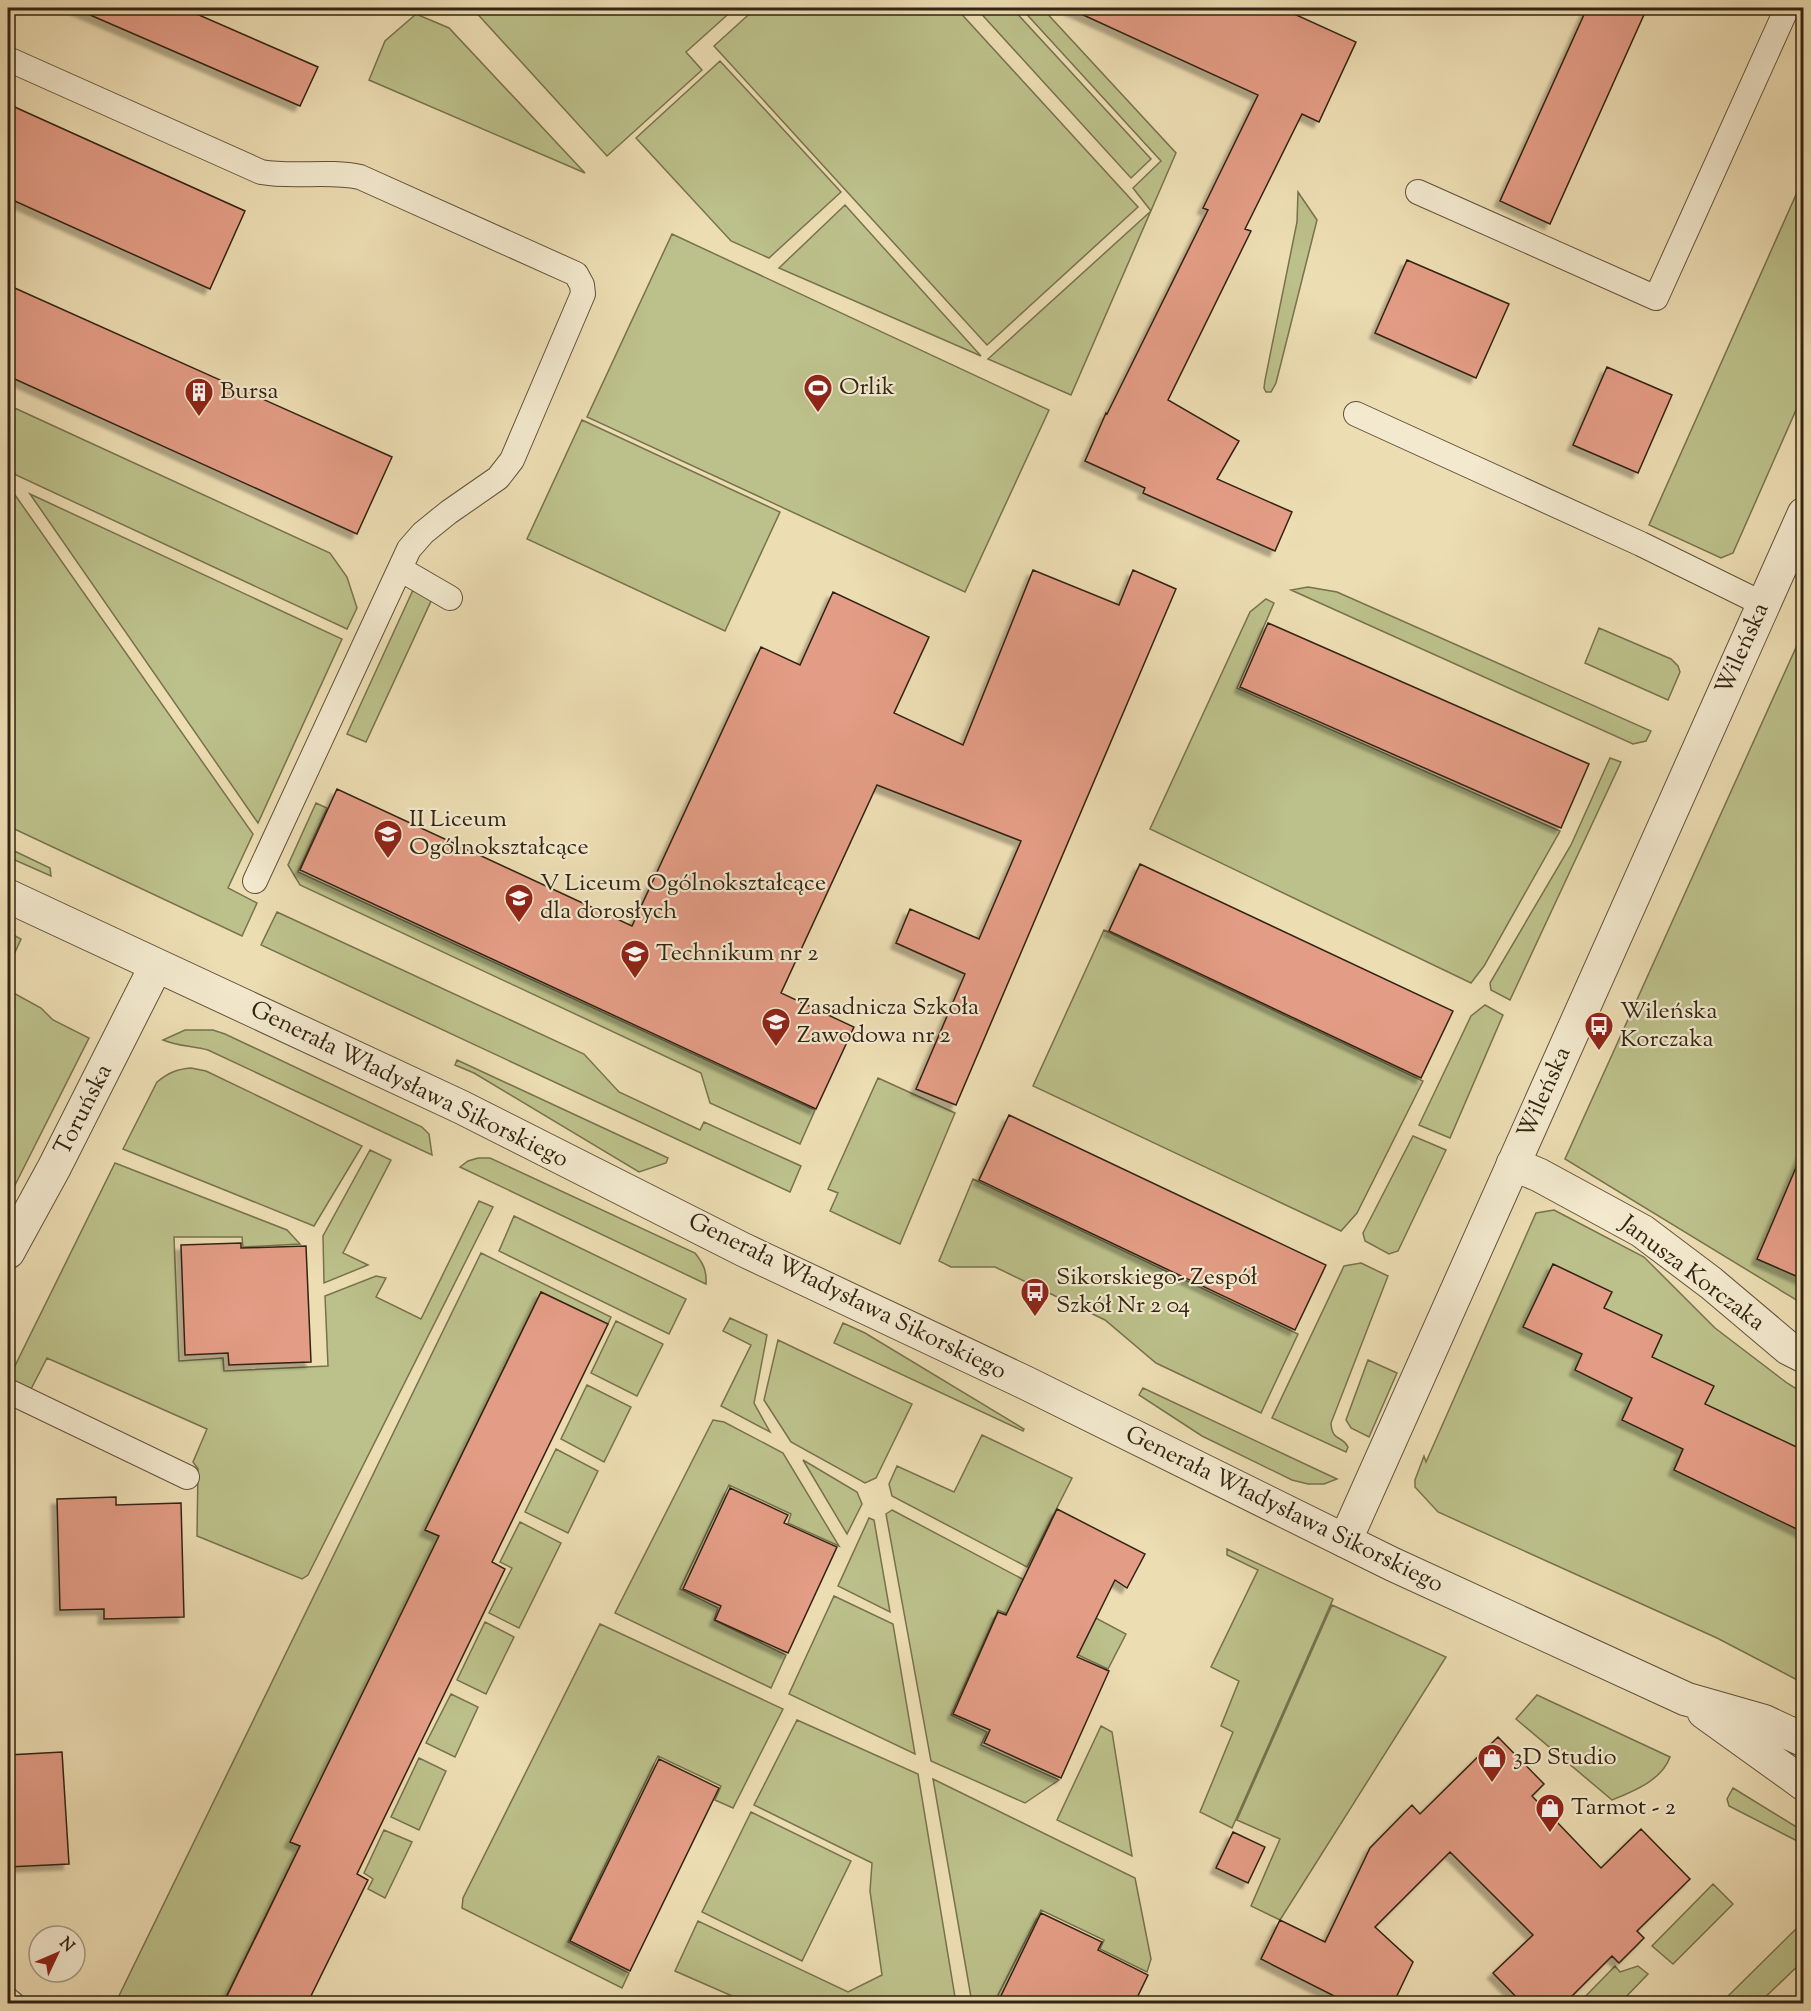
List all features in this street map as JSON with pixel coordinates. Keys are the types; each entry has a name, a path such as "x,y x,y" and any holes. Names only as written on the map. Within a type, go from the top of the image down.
{"street":[{"name":"Wileńska","path":"1345,1541 1803,514"},
{"name":"Generała Władysława Sikorskiego","path":"8,896 461,1107 744,1250 1024,1382 1402,1569 1686,1699 1763,1721 1803,1740"},
{"name":"Toruńska","path":"8,1252 54,1168 156,966"},
{"name":"Janusza Korczaka","path":"1514,1164 1642,1230 1711,1283 1788,1348 1803,1356"},
{"name":"Generała Władysława Sikorskiego","path":"1686,1699 1803,1784"}],"lane":[{"path":"1418,192 1656,298 1787,8"},
{"path":"8,59 261,172 282,176 340,173 360,177 576,274 582,285 583,294 512,460 498,477 423,533 409,549 255,881"},
{"path":"1356,414 1641,544 1764,604"},
{"path":"400,569 450,598"},
{"path":"8,1391 187,1477"},
{"path":"8,2000 13,2004"}],"green space":[{"path":"472,8 735,8 686,52 702,70 607,156"},
{"path":"756,8 956,8 1138,207 987,345 714,46"},
{"path":"976,8 1012,8 1151,159 1131,178"},
{"path":"1021,8 1042,8 1176,153 1151,211 1133,188 1161,161"},
{"path":"416,14 449,28 585,173 369,80 385,41"},
{"path":"720,61 841,192 769,258 731,241 636,138"},
{"path":"1803,179 1803,394 1733,553 1721,558 1649,525"},
{"path":"1298,192 1317,220 1276,383 1271,392 1266,392 1265,380 1297,222"},
{"path":"845,205 981,356 779,268"},
{"path":"1151,211 1071,395 988,359"},
{"name":"Orlik","path":"672,234 1049,410 965,592 587,417"},
{"path":"8,405 330,553 347,577 357,608 347,629 16,475 8,462"},
{"path":"582,420 780,512 725,631 527,539"},
{"path":"8,485 253,834 228,888 257,903 242,936 8,826"},
{"path":"30,494 342,639 258,823"},
{"path":"1308,587 1337,592 1651,731 1646,741 1633,744 1291,590"},
{"path":"413,590 432,599 366,742 347,734"},
{"path":"1266,599 1274,603 1237,688 1560,831 1484,966 1471,983 1150,829 1250,612"},
{"path":"1599,628 1671,659 1678,666 1680,672 1668,700 1585,663"},
{"path":"1803,632 1803,1304 1565,1159"},
{"path":"1610,758 1621,762 1510,1000 1491,990 1490,983 1571,845"},
{"path":"316,803 327,808 298,872 815,1110 800,1144 710,1103 701,1073 300,885 288,865"},
{"path":"8,848 50,868 51,876 8,857"},
{"path":"277,912 584,1054 619,1092 700,1130 704,1122 801,1166 790,1192 261,945"},
{"path":"1104,930 1423,1081 1357,1213 1341,1231 1033,1086"},
{"path":"8,932 21,939 8,963"},
{"path":"8,990 41,1008 53,1020 89,1038 8,1199"},
{"path":"1485,1005 1503,1015 1450,1138 1419,1125 1471,1016"},
{"path":"185,1030 213,1030 225,1034 422,1127 429,1134 432,1155 208,1050 163,1040"},
{"path":"457,1060 668,1158 666,1163 639,1172 474,1073 455,1065"},
{"path":"191,1068 206,1071 362,1146 314,1226 123,1149 157,1082 173,1072"},
{"path":"878,1078 955,1113 900,1244 830,1211 838,1193 828,1189"},
{"path":"1413,1136 1446,1150 1398,1251 1389,1254 1365,1241 1363,1233"},
{"path":"370,1150 391,1160 343,1253 368,1265 324,1283 323,1236"},
{"path":"478,1158 490,1158 695,1253 704,1267 706,1284 460,1167"},
{"path":"115,1163 287,1230 300,1244 243,1247 242,1237 174,1237 179,1361 223,1358 224,1371 328,1366 325,1296 376,1276 386,1278 376,1297 421,1319 479,1201 493,1207 308,1575 302,1579 197,1536 198,1469 193,1462 207,1429 47,1358 30,1391 8,1380"},
{"path":"973,1179 1298,1334 1261,1413 1156,1363 1105,1320 995,1267 951,1267 939,1261"},
{"path":"1554,1210 1644,1257 1715,1328 1803,1393 1803,1683 1717,1638 1438,1512 1415,1487 1415,1480 1424,1456 1426,1462 1536,1213"},
{"path":"514,1216 686,1299 669,1334 499,1251"},
{"path":"481,1253 611,1317 608,1324 541,1292 426,1529 439,1536 291,1842 300,1846 223,2003 115,2004"},
{"path":"1361,1263 1388,1276 1331,1423 1335,1436 1346,1443 1348,1447 1346,1452 1272,1418 1344,1266"},
{"path":"730,1318 767,1335 754,1403 770,1432 721,1406 751,1345 723,1331"},
{"path":"616,1321 663,1344 637,1396 591,1373"},
{"path":"843,1323 865,1333 1024,1429 1023,1431 834,1343"},
{"path":"778,1340 912,1404 876,1478 865,1483 791,1442 764,1400"},
{"path":"1368,1360 1397,1373 1369,1437 1351,1428 1346,1420"},
{"path":"587,1385 631,1407 604,1462 561,1439"},
{"path":"1143,1388 1337,1479 1324,1484 1308,1484 1292,1480 1202,1436 1139,1395"},
{"path":"713,1420 724,1422 783,1453 839,1546 788,1523 791,1514 729,1485 680,1589 718,1608 714,1620 786,1655 771,1688 615,1613"},
{"path":"982,1435 1072,1478 1027,1567 892,1496 889,1484 897,1466 954,1492"},
{"path":"556,1449 598,1471 568,1533 525,1512"},
{"path":"803,1460 857,1492 862,1504 847,1534"},
{"path":"892,1510 1126,1634 1108,1669 1059,1646 1062,1638 998,1610 951,1715 987,1732 981,1745 1059,1780 1025,1803 931,1761 886,1514"},
{"path":"869,1518 874,1520 890,1612 838,1586"},
{"path":"520,1522 561,1543 519,1628 489,1613 512,1568 500,1562"},
{"path":"1227,1549 1333,1599 1232,1828 1200,1812 1233,1732 1221,1726 1239,1681 1211,1667 1258,1570 1227,1555"},
{"path":"834,1596 893,1624 915,1754 789,1694"},
{"path":"1332,1605 1446,1657 1280,1920 1251,1906 1280,1839 1237,1820"},
{"path":"485,1622 514,1637 486,1694 457,1680"},
{"path":"600,1624 783,1709 733,1808 715,1800 721,1786 658,1756 568,1942 629,1973 622,1988 462,1908 463,1898"},
{"path":"451,1694 478,1707 455,1757 426,1743"},
{"path":"1537,1695 1670,1757 1666,1765 1646,1784 1612,1800 1516,1719"},
{"path":"797,1720 918,1774 956,2003 748,2003 675,1971 698,1921 848,1992 882,1975 870,1891 872,1863 754,1805"},
{"path":"1101,1726 1112,1732 1132,1856 1057,1820"},
{"path":"419,1758 446,1771 419,1830 391,1817"},
{"path":"933,1779 1135,1878 1151,1959 1147,1972 1100,1949 1104,1940 1041,1910 994,2003 972,2003"},
{"path":"1733,1788 1803,1831 1803,1844 1729,1806 1727,1799"},
{"path":"751,1812 851,1861 802,1961 702,1912"},
{"path":"384,1830 412,1842 385,1898 368,1889 373,1879 364,1873"},
{"path":"1713,1884 1733,1904 1673,1964 1652,1946"},
{"path":"1803,1922 1803,1961 1759,2003 1721,2003"},
{"path":"1615,1966 1620,1972 1638,1966 1648,1974 1620,2003 1579,2003"}],"building":[{"path":"74,8 183,8 318,67 300,106"},
{"path":"1068,8 1281,8 1356,42 1319,122 1302,114 1245,229 1251,231 1168,400 1239,441 1217,479 1292,512 1275,551 1143,493 1145,488 1085,461 1106,413 1208,210 1203,208 1258,95"},
{"path":"1587,8 1647,8 1550,224 1500,201"},
{"path":"8,104 245,211 210,289 8,198"},
{"path":"1407,260 1509,304 1476,378 1375,333"},
{"name":"Bursa","path":"8,285 392,457 357,534 8,376"},
{"path":"1607,367 1672,395 1638,473 1573,445"},
{"path":"1033,570 1119,605 1133,570 1176,589 956,1105 916,1089 965,974 896,943 910,909 979,939 1021,841 877,785 781,993 854,1027 816,1109 300,870 337,789 632,926 761,647 800,665 833,592 929,637 894,713 963,745"},
{"path":"1268,623 1589,764 1561,828 1240,687"},
{"path":"1140,864 1453,1011 1421,1078 1109,931"},
{"path":"1009,1115 1326,1265 1295,1330 979,1180"},
{"path":"1803,1151 1803,1279 1757,1259"},
{"path":"241,1243 241,1248 306,1246 311,1362 229,1365 228,1353 185,1355 181,1245"},
{"path":"1553,1264 1612,1292 1604,1308 1662,1335 1652,1357 1714,1386 1705,1404 1803,1450 1803,1532 1674,1470 1683,1449 1622,1420 1632,1398 1575,1370 1582,1354 1523,1327"},
{"path":"541,1292 608,1324 492,1562 505,1569 357,1874 368,1880 307,2004 223,2004 300,1846 290,1842 439,1536 425,1530"},
{"path":"730,1488 788,1515 784,1523 837,1547 788,1653 715,1620 721,1606 683,1589"},
{"path":"116,1497 116,1505 181,1503 184,1617 104,1619 104,1609 60,1610 57,1499"},
{"path":"1057,1509 1145,1554 1127,1588 1115,1580 1077,1657 1109,1671 1061,1778 984,1743 990,1730 953,1714 998,1612 1006,1615"},
{"path":"1498,1737 1544,1784 1532,1796 1601,1868 1641,1829 1690,1879 1637,1931 1644,1938 1619,1963 1612,1956 1564,2004 1523,2004 1493,1973 1533,1935 1450,1852 1375,1927 1413,1962 1393,2004 1350,2004 1261,1959 1280,1920 1325,1942 1370,1848 1412,1805 1420,1814"},
{"path":"62,1752 69,1864 8,1867 8,1755"},
{"path":"659,1759 719,1788 630,1971 570,1941"},
{"path":"1233,1832 1265,1847 1248,1883 1216,1868"},
{"path":"1041,1913 1102,1942 1098,1950 1148,1975 1134,2004 997,2004"}],"place":[{"name":"Orlik","path":"818,414"},
{"name":"Bursa","path":"199,418"},
{"name":"II Liceum Ogólnokształcące","path":"388,860"},
{"name":"V Liceum Ogólnokształcące dla dorosłych","path":"519,924"},
{"name":"Technikum nr 2","path":"635,980"},
{"name":"Zasadnicza Szkoła Zawodowa nr 2","path":"776,1048"},
{"name":"Wileńska Korczaka","path":"1599,1052"},
{"name":"Sikorskiego- Zespół Szkół Nr 2 04","path":"1035,1318"},
{"name":"3D Studio","path":"1492,1784"},
{"name":"Tarmot - 2","path":"1550,1834"}]}
